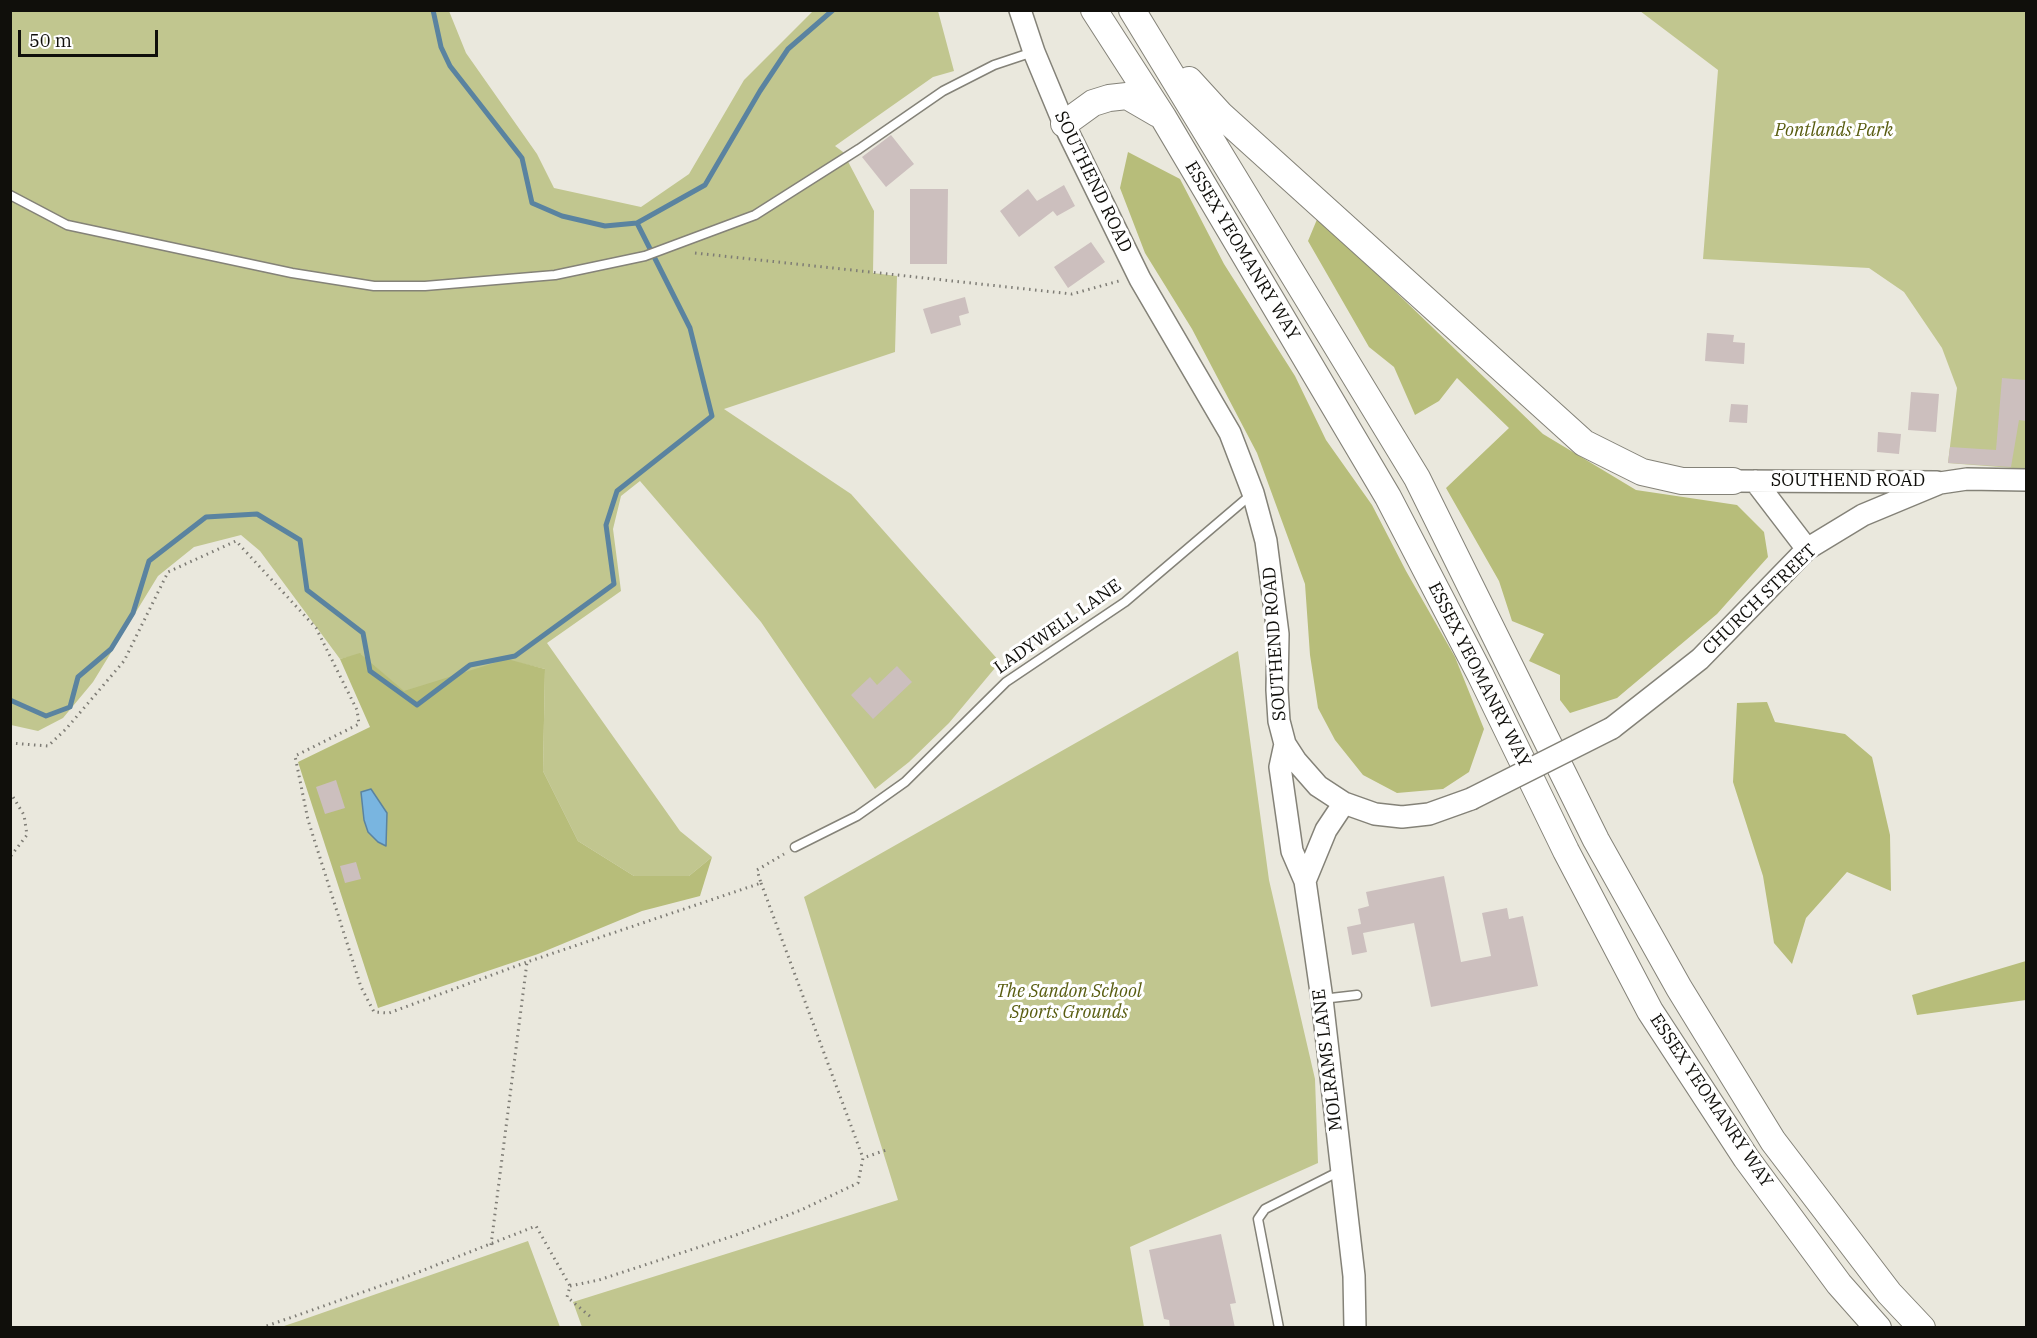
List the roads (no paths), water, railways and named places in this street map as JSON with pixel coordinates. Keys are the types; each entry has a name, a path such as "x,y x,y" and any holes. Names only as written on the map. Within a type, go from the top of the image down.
{"main road":[{"name":"ESSEX YEOMANRY WAY","path":"1094,10 1163,117 1388,498 1480,674 1566,851 1650,1011 1746,1158 1839,1284 1878,1328"},
{"path":"1132,10 1150,38 1221,115 1584,443 1642,471 1683,481 1744,481"},
{"name":"ESSEX YEOMANRY WAY","path":"1150,38 1417,478 1596,840 1679,988 1773,1141 1889,1293 1922,1328"},
{"path":"1064,124 1093,103 1127,96 1163,117"}],"street":[{"name":"SOUTHEND ROAD","path":"1020,10 1034,52 1064,124 1138,276 1230,433 1253,493 1266,541 1278,634 1279,721 1285,744 1296,761 1318,786 1344,803 1375,814 1402,817 1429,814 1471,799 1612,728"},
{"name":"CHURCH STREET","path":"1612,728 1700,659 1807,549 1863,515 1940,483 1967,479 2026,480"},
{"name":"SOUTHEND ROAD","path":"1744,481 1914,480 1940,483"},
{"name":"SOUTHEND ROAD","path":"1744,481 1807,549"},
{"name":"MOLRAMS LANE","path":"1285,744 1280,767 1292,851 1305,881 1322,999 1354,1276 1355,1328"},
{"path":"1305,881 1326,830 1344,803"}],"lane":[{"path":"10,195 67,225 292,273 374,286 425,286 555,275 639,257 755,215 943,91 994,65 1034,52"},
{"name":"LADYWELL LANE","path":"795,847 857,816 905,782 1006,682 1125,602 1253,493"},
{"path":"1322,999 1357,995"},
{"path":"1279,1328 1258,1219 1265,1209 1341,1170"}],"water":[{"path":"371,789 387,813 386,846 368,832 364,820 361,792"}],"waterway":[{"path":"10,700 46,716 70,707 78,677 111,649 133,613 149,561 206,517 257,514 300,540 307,590 363,633 370,671 417,705 470,665 515,656 614,584 606,525 617,491 712,416 690,328 637,223 605,226 562,216 532,203 522,158 450,66 441,47 433,10"},
{"path":"637,223 705,185 760,91 788,49 833,10"}],"park label":[{"name":"Pontlands Park","path":"1834,131"},
{"name":"The Sandon School Sports Grounds","path":"1069,1002"}]}
